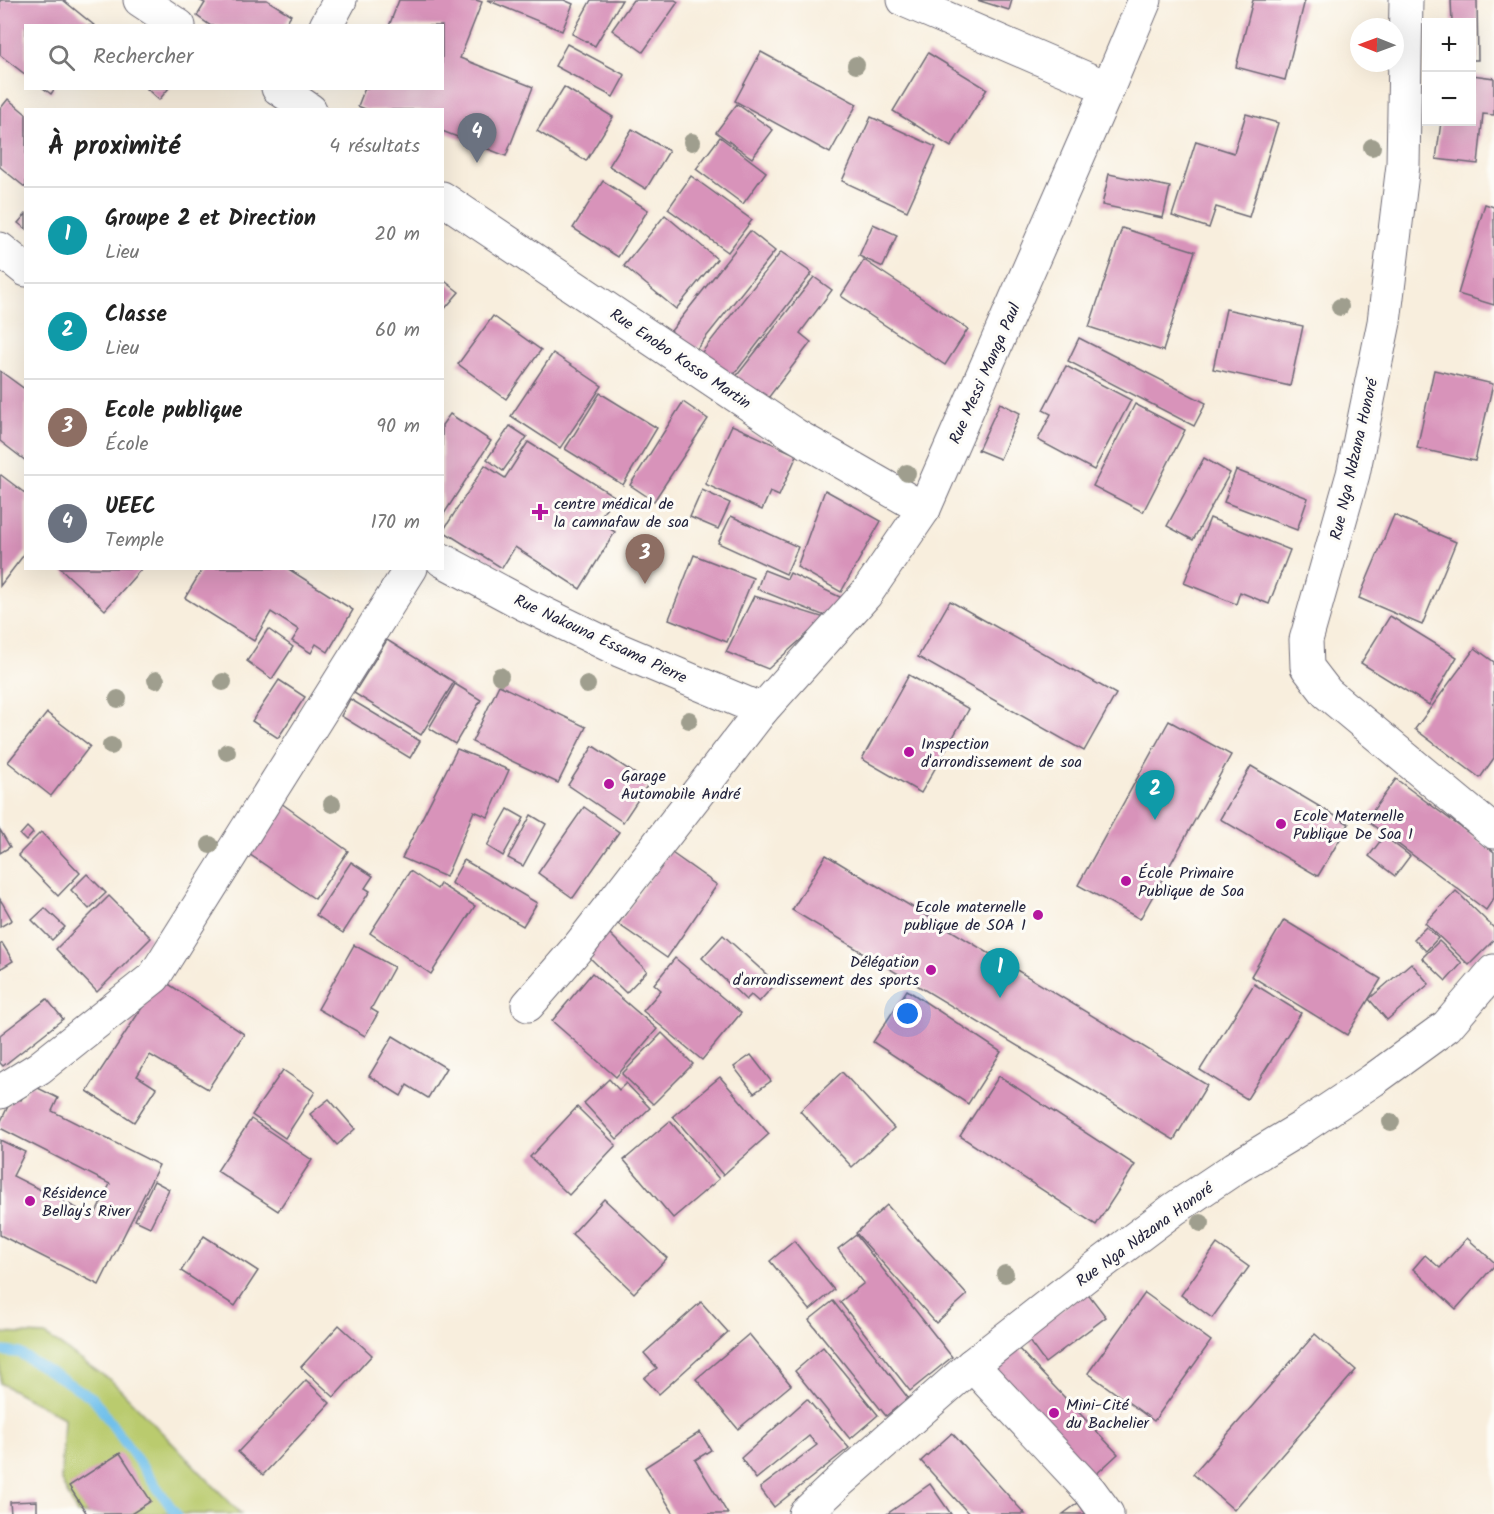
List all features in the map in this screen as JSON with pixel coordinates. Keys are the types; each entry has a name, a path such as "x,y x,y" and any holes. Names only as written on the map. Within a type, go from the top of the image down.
{"street":[{"path":"140,0 176,24"},
{"path":"327,24 340,0"},
{"path":"904,0 1108,88"},
{"name":"Rue Messi Manga Paul","path":"528,1005 580,945 762,710 866,594 924,509 1108,88 1144,0"},
{"name":"Rue Nga Ndzana Honoré","path":"1406,0 1403,165 1384,322 1353,474 1306,640 1307,667 1327,693 1494,832"},
{"name":"Rue Enobo Kosso Martin","path":"444,199 795,435 924,509"},
{"path":"0,249 24,268"},
{"name":"Rue Nakouna Essama Pierre","path":"444,561 524,604 619,650 762,710"},
{"path":"0,1092 39,1068 154,977 410,570"},
{"name":"Rue Nga Ndzana Honoré","path":"805,1514 972,1365 1093,1270 1174,1209 1373,1080 1447,1026 1494,971"},
{"path":"972,1365 1090,1491 1107,1514"}],"green space":[{"path":"0,1333 45,1335 113,1382 241,1514 77,1514 61,1480 64,1418 0,1383"}],"building":[{"path":"0,0 63,0 93,24 24,24 24,73 0,55"},
{"path":"199,0 267,0 291,15 285,24 208,24 197,16 205,3"},
{"path":"399,0 476,0 482,2 460,58 533,87 506,156 444,132 444,108 362,108 358,106 364,90 444,90 444,24 390,24"},
{"path":"487,0 564,0 573,4 562,31"},
{"path":"591,0 622,0 595,46 572,34"},
{"path":"633,0 675,0 678,2 643,52 612,30"},
{"path":"977,0 1012,0 1009,10"},
{"path":"1253,0 1305,0 1285,80 1236,67"},
{"path":"1451,0 1477,0 1478,60 1476,60 1476,18 1452,18"},
{"path":"567,44 625,75 613,97 555,66"},
{"path":"761,52 857,104 830,153 735,101"},
{"path":"928,53 987,89 951,147 893,111"},
{"path":"1476,76 1494,78 1494,115 1483,114 1478,164 1436,159 1440,126 1476,126"},
{"path":"564,87 613,117 586,161 537,131"},
{"path":"148,90 167,90 159,100"},
{"path":"8,99 24,112 24,186 0,167 0,109"},
{"path":"737,104 773,130 752,158 716,132"},
{"path":"1246,114 1278,123 1249,217 1216,207 1209,228 1172,216 1196,141 1234,153"},
{"path":"871,117 936,147 907,211 842,181"},
{"path":"632,129 669,151 646,189 609,166"},
{"path":"720,137 766,172 743,204 696,169"},
{"path":"1109,174 1170,187 1163,218 1102,205"},
{"path":"691,176 752,220 728,252 668,209"},
{"path":"603,181 648,210 618,257 573,228"},
{"path":"1485,204 1494,207 1494,305 1458,294"},
{"path":"665,215 717,259 676,309 624,266"},
{"path":"24,216 24,228 18,223"},
{"path":"873,224 897,235 883,267 859,256"},
{"path":"1122,228 1195,251 1163,351 1089,327"},
{"path":"750,231 775,251 695,351 671,331"},
{"path":"781,252 812,273 729,381 698,357"},
{"path":"864,260 968,329 945,365 841,296"},
{"path":"814,277 832,290 800,333 811,342 765,402 735,378"},
{"path":"444,281 459,292 444,310"},
{"path":"1226,309 1303,326 1290,386 1213,369"},
{"path":"493,316 541,350 506,399 458,364"},
{"path":"1079,338 1206,403 1194,426 1068,361"},
{"path":"553,353 602,386 560,448 511,416"},
{"path":"1066,366 1131,400 1094,470 1038,440 1051,414 1043,410"},
{"path":"1434,370 1493,384 1475,461 1417,448"},
{"path":"0,371 24,389 24,459 0,441"},
{"path":"600,393 657,428 623,485 565,449"},
{"path":"683,402 708,419 654,501 630,485"},
{"path":"1000,403 1020,413 1000,459 978,450"},
{"path":"1135,404 1185,430 1143,512 1093,486"},
{"path":"450,414 491,441 444,514 444,422"},
{"path":"732,425 797,455 779,496 770,492 762,510 705,484"},
{"path":"510,426 527,437 503,471 487,459"},
{"path":"528,442 614,496 598,521 615,532 580,589 515,547 502,568 444,532 485,465 505,478"},
{"path":"1204,458 1230,473 1193,540 1167,526"},
{"path":"1236,470 1308,498 1297,530 1224,502"},
{"path":"0,476 24,492 24,555 0,586"},
{"path":"702,490 730,503 718,529 690,517"},
{"path":"825,490 881,521 841,592 797,567"},
{"path":"1394,515 1456,542 1422,625 1359,598"},
{"path":"731,516 798,547 786,574 718,543"},
{"path":"1210,518 1290,550 1269,604 1240,592 1236,604 1184,583"},
{"path":"694,555 753,578 727,642 669,619"},
{"path":"62,570 140,570 105,610"},
{"path":"202,570 290,570 353,610 328,652 316,644 311,653 292,641 299,630 271,612 254,641 185,598"},
{"path":"764,570 787,579 790,573 844,599 825,616 757,589"},
{"path":"754,596 825,618 768,669 726,652"},
{"path":"950,601 1116,694 1084,751 918,657"},
{"path":"1390,616 1457,657 1429,705 1361,663"},
{"path":"268,629 293,647 272,679 247,661"},
{"path":"387,640 454,682 421,735 354,693"},
{"path":"1475,648 1494,662 1494,758 1480,778 1415,729"},
{"path":"909,675 969,709 921,793 862,759"},
{"path":"279,680 305,697 278,738 252,721"},
{"path":"455,684 481,700 455,744 429,728"},
{"path":"499,685 586,727 558,783 472,742"},
{"path":"350,699 420,741 410,758 341,716"},
{"path":"47,713 90,746 51,796 8,762"},
{"path":"1169,721 1231,755 1140,919 1078,885"},
{"name":"Garage Automobile André","path":"593,746 649,783 623,822 568,785"},
{"path":"457,749 509,770 488,817 474,811 446,877 402,858"},
{"path":"1251,766 1349,824 1318,876 1220,819"},
{"path":"1396,779 1494,852 1494,898 1486,910 1366,820"},
{"path":"281,803 348,851 315,899 246,852"},
{"path":"584,807 619,832 573,898 538,873"},
{"path":"508,809 524,818 503,856 487,846"},
{"path":"531,815 546,824 523,866 508,858"},
{"path":"27,827 33,833 26,841 20,835"},
{"path":"0,830 10,847 0,853"},
{"path":"41,832 80,873 58,896 18,855"},
{"path":"1384,836 1410,856 1395,876 1369,856"},
{"path":"669,851 717,885 667,958 618,924"},
{"path":"826,855 1207,1085 1174,1140 792,910"},
{"path":"464,860 537,903 523,926 451,883"},
{"path":"351,862 373,876 365,888 370,891 343,933 316,915"},
{"path":"410,871 437,889 440,884 475,906 431,974 370,933"},
{"path":"87,874 106,893 89,909 71,890"},
{"path":"1456,891 1494,928 1494,940 1469,965 1425,923"},
{"path":"109,896 151,938 97,992 56,949"},
{"path":"0,899 12,920 0,927"},
{"path":"45,908 65,927 52,940 32,920"},
{"path":"1284,920 1381,979 1347,1035 1251,976"},
{"path":"1426,927 1438,938 1426,951 1414,939"},
{"path":"607,931 647,971 626,993 586,954"},
{"path":"723,935 776,983 759,1002 751,995 746,1000 702,958"},
{"path":"1439,941 1462,963 1446,981 1422,958"},
{"path":"2,943 13,961 0,969 0,945"},
{"path":"354,945 394,967 371,1009 378,1013 365,1036 318,1009"},
{"path":"675,958 741,1013 702,1060 643,1011 661,990 654,984"},
{"path":"1411,963 1429,984 1387,1020 1369,999"},
{"path":"592,973 657,1029 616,1077 552,1021"},
{"path":"161,979 244,1034 208,1089 150,1055 137,1076 156,1088 134,1122 87,1091"},
{"path":"1254,984 1301,1013 1247,1099 1200,1070"},
{"path":"907,990 1001,1052 968,1104 873,1042"},
{"path":"47,999 63,1019 3,1066 0,1063 0,1035"},
{"path":"662,1033 693,1064 653,1104 622,1074"},
{"path":"393,1036 446,1068 428,1098 407,1085 401,1096 369,1076"},
{"path":"751,1055 771,1081 754,1093 734,1067"},
{"path":"283,1070 315,1092 285,1138 252,1115"},
{"path":"842,1072 894,1128 852,1167 800,1111"},
{"path":"999,1076 1135,1165 1096,1225 960,1136"},
{"path":"720,1077 769,1134 723,1175 673,1116"},
{"path":"609,1079 619,1090 626,1083 650,1108 617,1139 584,1103"},
{"name":"Résidence Bellay's River","path":"30,1084 58,1098 52,1111 159,1165 99,1285 0,1235 0,1140 25,1152 13,1176 94,1217 110,1184 0,1128 0,1123 13,1096 21,1100"},
{"path":"329,1099 355,1129 337,1145 310,1114"},
{"path":"577,1107 616,1145 569,1195 530,1157"},
{"path":"251,1119 312,1160 278,1211 217,1171"},
{"path":"670,1121 719,1179 673,1218 624,1160"},
{"path":"154,1181 169,1189 150,1227 135,1220"},
{"path":"604,1199 667,1258 634,1293 572,1234"},
{"path":"887,1205 967,1295 936,1323 856,1233"},
{"path":"856,1235 952,1357 910,1391 840,1302 864,1283 838,1249"},
{"path":"204,1236 258,1271 235,1306 181,1271"},
{"path":"1467,1238 1494,1262 1494,1266 1456,1309 1413,1269 1425,1255 1440,1268"},
{"path":"794,1241 834,1290 810,1310 770,1261"},
{"path":"1217,1244 1249,1267 1212,1318 1181,1295"},
{"path":"1086,1291 1106,1317 1045,1363 1026,1337"},
{"path":"1145,1293 1211,1341 1154,1421 1088,1373"},
{"path":"833,1301 908,1398 886,1416 809,1320"},
{"path":"701,1302 728,1332 659,1394 644,1378 657,1368 644,1353"},
{"path":"339,1325 372,1355 334,1397 301,1367"},
{"path":"749,1334 791,1385 738,1429 696,1379"},
{"path":"1315,1334 1356,1370 1234,1510 1193,1474"},
{"path":"823,1347 878,1415 850,1439 795,1371"},
{"name":"Mini-Cité du Bachelier","path":"1017,1347 1118,1454 1091,1479 990,1373"},
{"path":"306,1380 330,1403 263,1475 238,1452"},
{"path":"807,1399 849,1448 774,1507 760,1488 817,1445 809,1436 756,1479 741,1458"},
{"path":"700,1432 711,1450 695,1460 728,1514 674,1514 645,1467"},
{"path":"952,1433 1025,1514 969,1514 921,1461"},
{"path":"120,1453 151,1501 131,1514 87,1514 69,1486"},
{"path":"930,1484 951,1514 887,1514"},
{"path":"37,1501 37,1514 11,1514 10,1502"},
{"path":"1078,1503 1086,1514 1063,1514"}],"waterway":[{"path":"0,1351 19,1353 93,1398 176,1514"}],"place":[{"name":"UEEC","path":"477,163"},
{"name":"centre médical de la camnafaw de soa","path":"540,512"},
{"name":"Ecole publique","path":"645,584"},
{"name":"Inspection d'arrondissement de soa","path":"909,752"},
{"name":"Garage Automobile André","path":"609,784"},
{"name":"Classe","path":"1155,820"},
{"name":"Ecole Maternelle Publique De Soa 1","path":"1281,824"},
{"name":"École Primaire Publique de Soa","path":"1126,881"},
{"name":"Ecole maternelle publique de SOA 1","path":"1038,915"},
{"name":"Délégation d'arrondissement des sports","path":"931,970"},
{"name":"Groupe 2 et Direction","path":"1000,998"},
{"name":"Résidence Bellay's River","path":"30,1201"},
{"name":"Mini-Cité du Bachelier","path":"1054,1413"}]}
